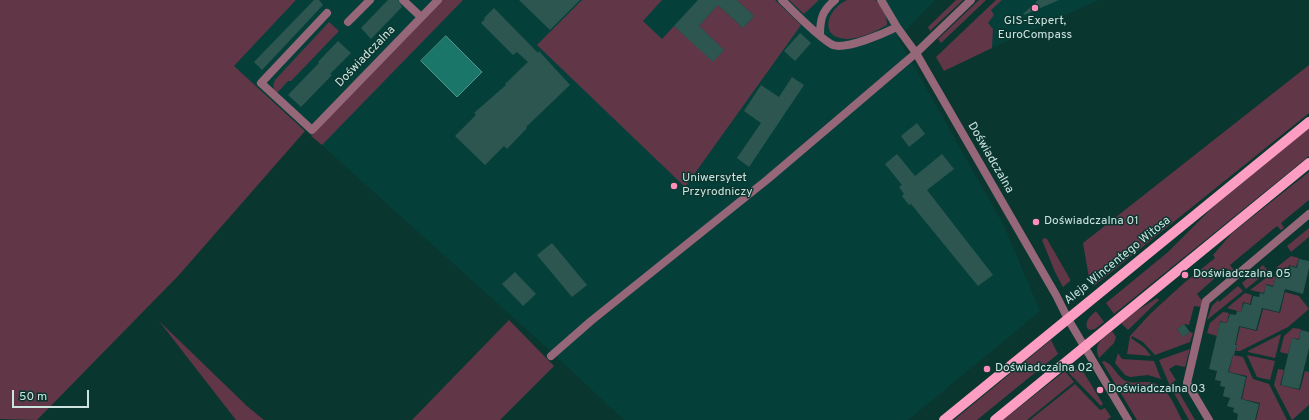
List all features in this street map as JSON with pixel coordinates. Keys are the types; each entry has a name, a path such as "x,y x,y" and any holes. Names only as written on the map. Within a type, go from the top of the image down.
{"main road":[{"name":"Aleja Wincentego Witosa","path":"944,420 1309,122"},
{"path":"995,420 1309,163"}],"street":[{"path":"348,22 370,0"},
{"path":"403,0 421,17"},
{"name":"Doświadczalna","path":"328,13 261,83 312,130 438,0"},
{"path":"782,0 832,44 846,46 888,32 897,27"},
{"path":"820,35 820,22 823,14 828,6 835,0"},
{"name":"Doświadczalna","path":"881,0 897,27 916,53 1084,347 1128,420"},
{"path":"551,356 591,321 768,179 916,53 971,0"},
{"path":"1209,420 1187,383 1206,301 1309,214"}],"shaded area":[{"path":"0,0 296,0 234,66 305,131 179,275 37,420 0,419"},
{"name":"Uniwersytet Przyrodniczy","path":"296,0 935,0 898,38 1004,226 1040,311 908,420 624,420 556,356 234,66"},
{"path":"442,0 463,0 322,145 311,136"},
{"path":"582,0 662,0 643,21 662,39 674,26 713,61 724,50 699,26 718,5 743,28 754,16 737,0 775,0 801,25 685,187 537,45"},
{"path":"789,0 819,0 804,14"},
{"path":"847,0 875,0 884,11 887,25 852,39 835,36 829,30 828,26 830,17 836,8"},
{"path":"956,0 963,0 930,31 928,27"},
{"path":"979,0 986,0 941,43 938,39"},
{"path":"996,0 1002,0 991,10 994,15 988,23 993,29 992,48 944,71 936,57"},
{"name":"GIS-Expert, EuroCompass","path":"1000,0 1099,0 983,52 988,11"},
{"path":"329,22 339,31 291,81 288,81 277,93 273,87 275,80"},
{"path":"446,36 482,72 457,97 421,61"},
{"path":"1309,65 1309,113 1094,286 1089,278 1083,243"},
{"path":"1309,128 1309,156 1114,314 1106,303 1168,252 1213,207"},
{"path":"1309,172 1309,200 1281,223 1284,228 1281,230 1277,226 1230,265 1234,270 1231,273 1226,268 1197,294 1203,302 1202,307 1194,306 1189,325 1184,324 1177,329 1183,337 1190,332 1193,333 1190,342 1155,355 1143,342 1132,336 1131,338 1145,348 1151,356 1127,354 1130,336 1150,314 1184,283 1215,258 1213,255 1232,233"},
{"path":"1309,228 1309,237 1291,252 1287,246"},
{"path":"1044,238 1047,239 1070,279 1070,281 1063,287 1042,240"},
{"path":"1291,256 1299,258 1296,267 1289,265 1287,273 1276,271 1277,267"},
{"path":"1263,265 1268,271 1246,289 1242,283"},
{"path":"1270,275 1276,277 1273,286 1266,284 1264,293 1250,290"},
{"path":"1238,286 1243,291 1207,320 1212,306"},
{"path":"1285,292 1299,296 1309,309 1288,327 1240,351 1236,351 1240,327 1257,331 1263,309 1280,313"},
{"path":"1245,293 1252,295 1250,304 1243,302 1241,312 1227,308"},
{"path":"1157,298 1159,300 1128,330 1121,323 1138,310"},
{"path":"1096,311 1104,322 1095,329 1090,330 1087,328 1087,321"},
{"path":"1223,312 1229,313 1227,323 1220,321 1217,336 1207,333 1210,323"},
{"path":"509,320 554,366 500,420 412,420"},
{"path":"159,321 248,407 264,420 236,420"},
{"path":"1293,328 1301,329 1299,339 1292,338 1288,354 1280,352 1284,336"},
{"path":"1112,331 1116,337 1114,343 1099,358 1097,353 1098,345"},
{"path":"1281,334 1275,358 1248,352 1248,351"},
{"path":"1051,340 1058,354 977,420 954,420"},
{"path":"1190,349 1185,367 1176,365 1169,369 1176,380 1173,382 1195,420 1189,420 1170,386 1159,360"},
{"path":"1118,353 1122,359 1154,361 1161,379 1148,375 1130,377 1125,375 1115,363"},
{"path":"1233,355 1243,357 1253,379 1269,384 1287,420 1256,420 1260,403 1242,399 1247,376 1229,372"},
{"path":"1247,355 1275,361 1270,380 1257,377"},
{"path":"1102,362 1107,362 1124,380 1132,382 1152,382 1159,385 1164,389 1172,401 1182,420 1137,420"},
{"path":"1074,369 1084,373 1103,404 1101,406 1069,373 1070,370"},
{"path":"1278,369 1284,370 1280,385 1300,390 1305,371 1309,372 1309,405 1292,420 1274,385"},
{"path":"1065,371 1074,382 1027,420 1003,420"},
{"path":"1075,384 1100,410 1105,408 1111,417 1107,420 1030,420"}],"building":[{"path":"314,0 319,0 323,5 262,70 254,62"},
{"path":"388,0 398,0 402,7 371,39 361,28"},
{"path":"519,0 580,0 550,30"},
{"path":"698,0 737,0 754,16 743,28 718,5 699,26 724,50 713,62 674,26"},
{"name":"GIS-Expert, EuroCompass","path":"1038,0 1059,0 1024,15 1023,14"},
{"path":"494,8 538,53 539,51 570,85 526,127 527,128 507,149 504,146 485,165 455,136 476,115 474,113 506,85 505,84 528,62 517,52 513,55 481,23"},
{"path":"800,33 811,43 795,61 784,51"},
{"path":"338,41 351,53 301,107 288,95"},
{"path":"792,77 804,85 749,167 737,158 761,123 744,111 761,85 779,97"},
{"path":"917,123 925,134 909,147 901,136"},
{"path":"897,154 915,176 942,154 954,169 927,190 993,275 978,286 911,204 909,205 902,196 904,194 899,187 902,185 885,164"},
{"path":"552,243 587,285 572,297 537,255"},
{"path":"1299,259 1309,261 1309,268 1303,294 1285,289 1279,312 1262,308 1256,330 1239,326 1235,345 1237,345 1228,372 1246,377 1241,399 1259,404 1255,420 1237,420 1238,414 1233,412 1234,408 1227,406 1230,398 1223,396 1225,387 1220,386 1221,381 1215,380 1217,371 1209,369 1220,322 1227,323 1230,314 1236,315 1237,311 1241,312 1244,303 1251,305 1253,296 1259,297 1260,293 1264,294 1266,285 1273,287 1276,277 1282,278 1283,274 1287,275 1290,266 1297,268"},
{"path":"515,272 536,294 523,306 502,284"},
{"path":"1184,324 1190,332 1183,337 1177,329"},
{"path":"1301,330 1309,332 1309,348 1299,389 1281,385 1292,338 1299,340"}],"place":[{"name":"GIS-Expert, EuroCompass","path":"1035,8"},
{"name":"Uniwersytet Przyrodniczy","path":"674,186"},
{"name":"Doświadczalna 01","path":"1036,222"},
{"name":"Doświadczalna 05","path":"1185,275"},
{"name":"Doświadczalna 02","path":"987,369"},
{"name":"Doświadczalna 03","path":"1100,390"}]}
